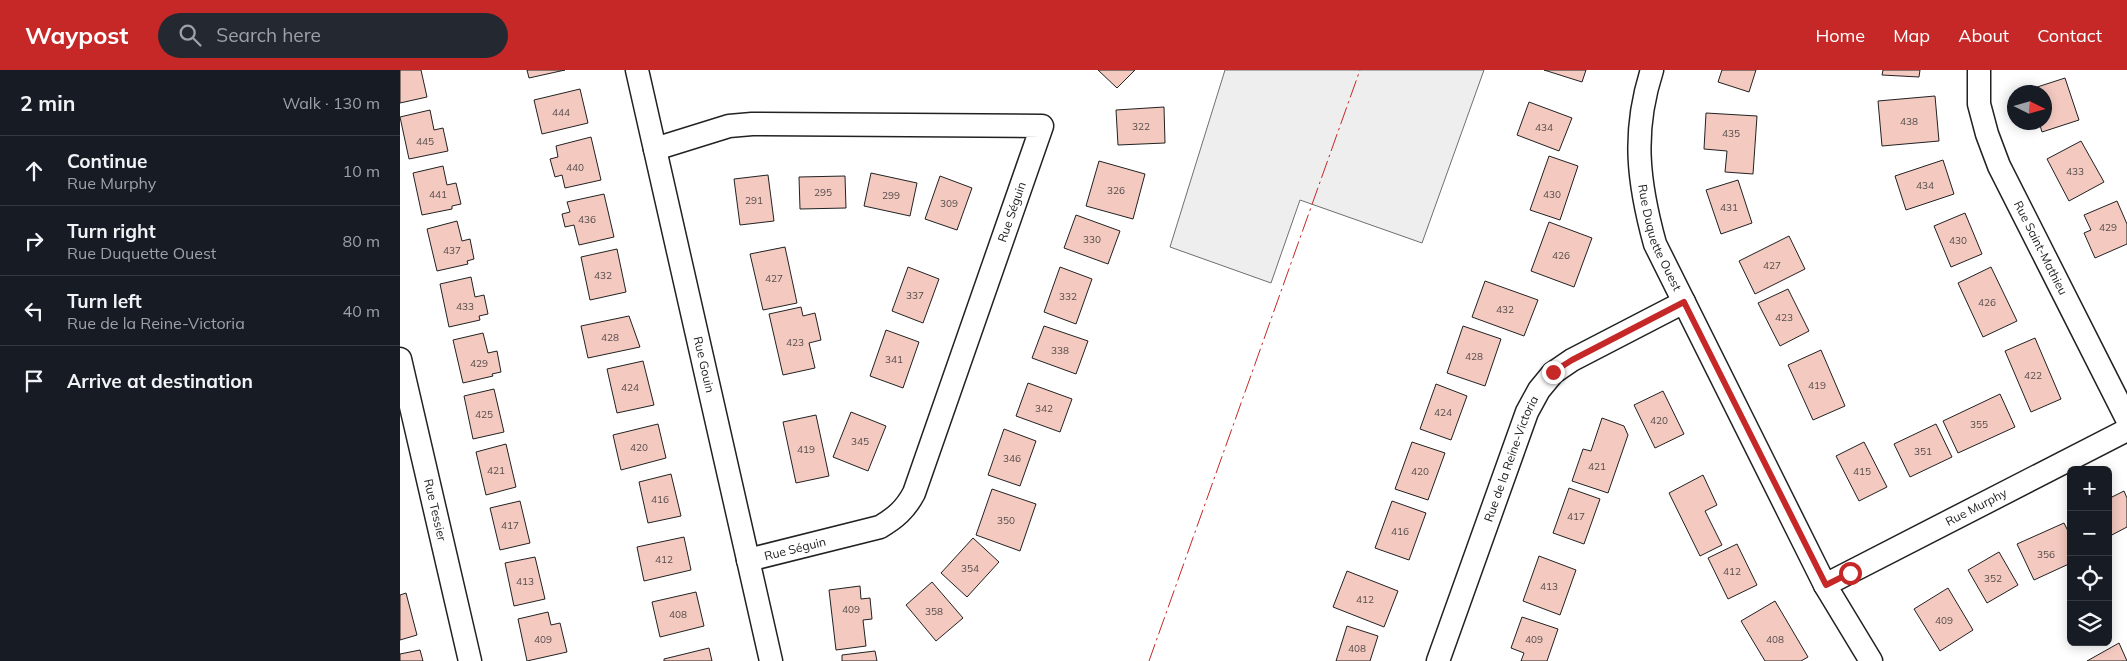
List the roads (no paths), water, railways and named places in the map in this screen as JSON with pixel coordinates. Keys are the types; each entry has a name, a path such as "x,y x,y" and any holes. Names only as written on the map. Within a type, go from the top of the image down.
{"street":[{"name":"Rue Gouin","path":"637,70 771,661"},
{"name":"Rue Duquette Ouest","path":"1652,70 1640,113 1638,149 1640,178 1655,244 1826,585 1871,661"},
{"name":"Rue Saint-Mathieu","path":"1979,70 1979,104 1987,134 1999,166 2127,419"},
{"name":"Rue Séguin","path":"655,149 729,126 752,124 1042,126 914,493 907,507 895,518 880,527 748,560"},
{"name":"Rue de la Reine-Victoria","path":"1438,661 1527,412 1539,390 1553,372 1572,360 1684,302"},
{"name":"Rue Tessier","path":"400,359 470,661"},
{"name":"Rue Murphy","path":"1826,585 2127,430"}]}
